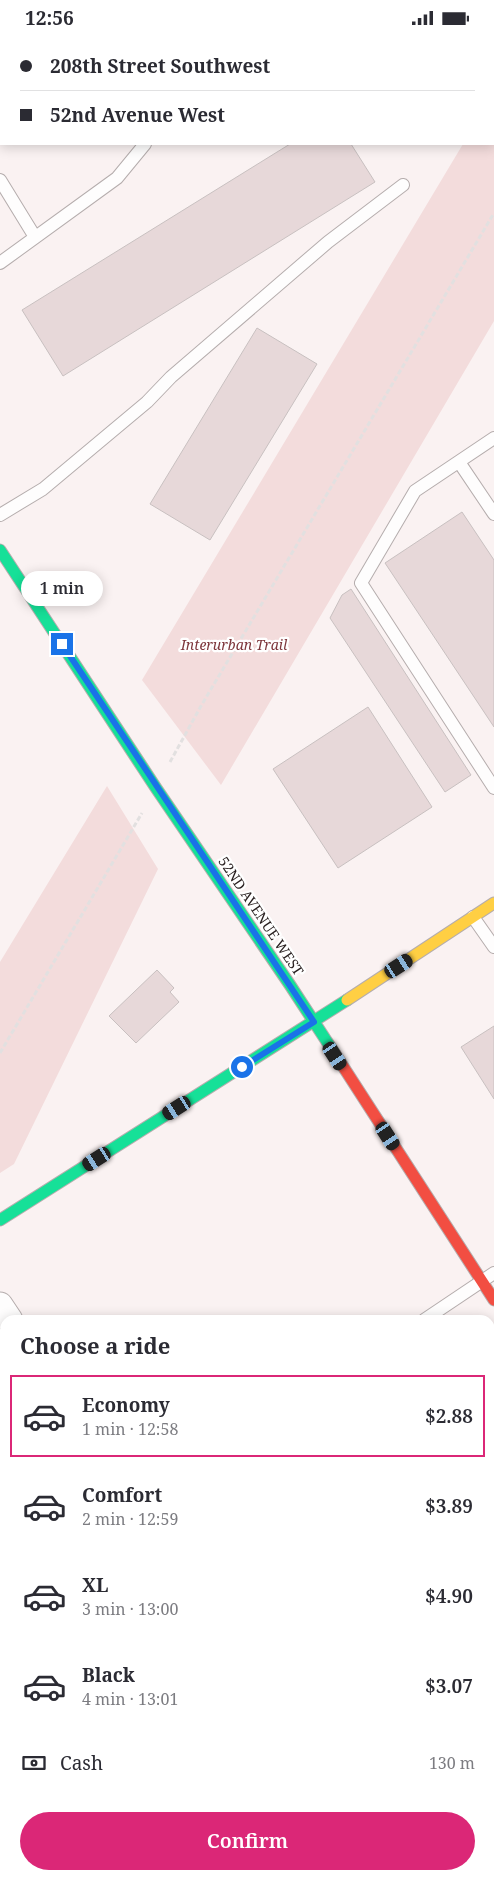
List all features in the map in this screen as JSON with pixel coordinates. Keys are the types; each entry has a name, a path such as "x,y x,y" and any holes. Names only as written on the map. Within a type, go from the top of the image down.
{"street":[{"name":"52ND AVENUE WEST","path":"0,550 156,788 314,1022 494,1300"},
{"path":"0,1220 314,1022 494,903"}],"lane":[{"path":"0,263 117,177 144,145"},
{"path":"0,180 35,237"},
{"path":"0,515 43,489 147,402 171,377 328,242 403,185"},
{"path":"494,438 415,491 361,583 494,788"},
{"path":"459,461 494,514"},
{"path":"473,917 494,947"},
{"path":"431,1315 494,1273"}],"path":[{"path":"0,1053 156,788 201,707 494,213"}],"green space":[{"name":"Interurban Trail","path":"462,145 494,145 494,321 221,785 142,680"},
{"path":"107,786 158,869 14,1164 0,1173 0,962"}],"building":[{"path":"288,145 352,145 375,182 63,376 22,310"},
{"path":"257,328 317,364 210,540 150,504"},
{"path":"462,512 494,560 494,727 385,563"},
{"path":"351,589 471,775 445,792 330,618 342,595"},
{"path":"368,707 432,807 338,868 273,769"},
{"path":"157,970 174,988 170,992 179,1002 136,1043 109,1016"},
{"path":"494,1026 494,1099 461,1047"}],"traffic: fast":[{"path":"0,550 156,788 335,1054"},
{"path":"0,1220 347,1000"}],"traffic: slow":[{"path":"347,1000 494,903"}],"traffic: jam":[{"path":"335,1054 494,1300"}],"route":[{"path":"62,644 156,788 314,1022 242,1067"}]}
